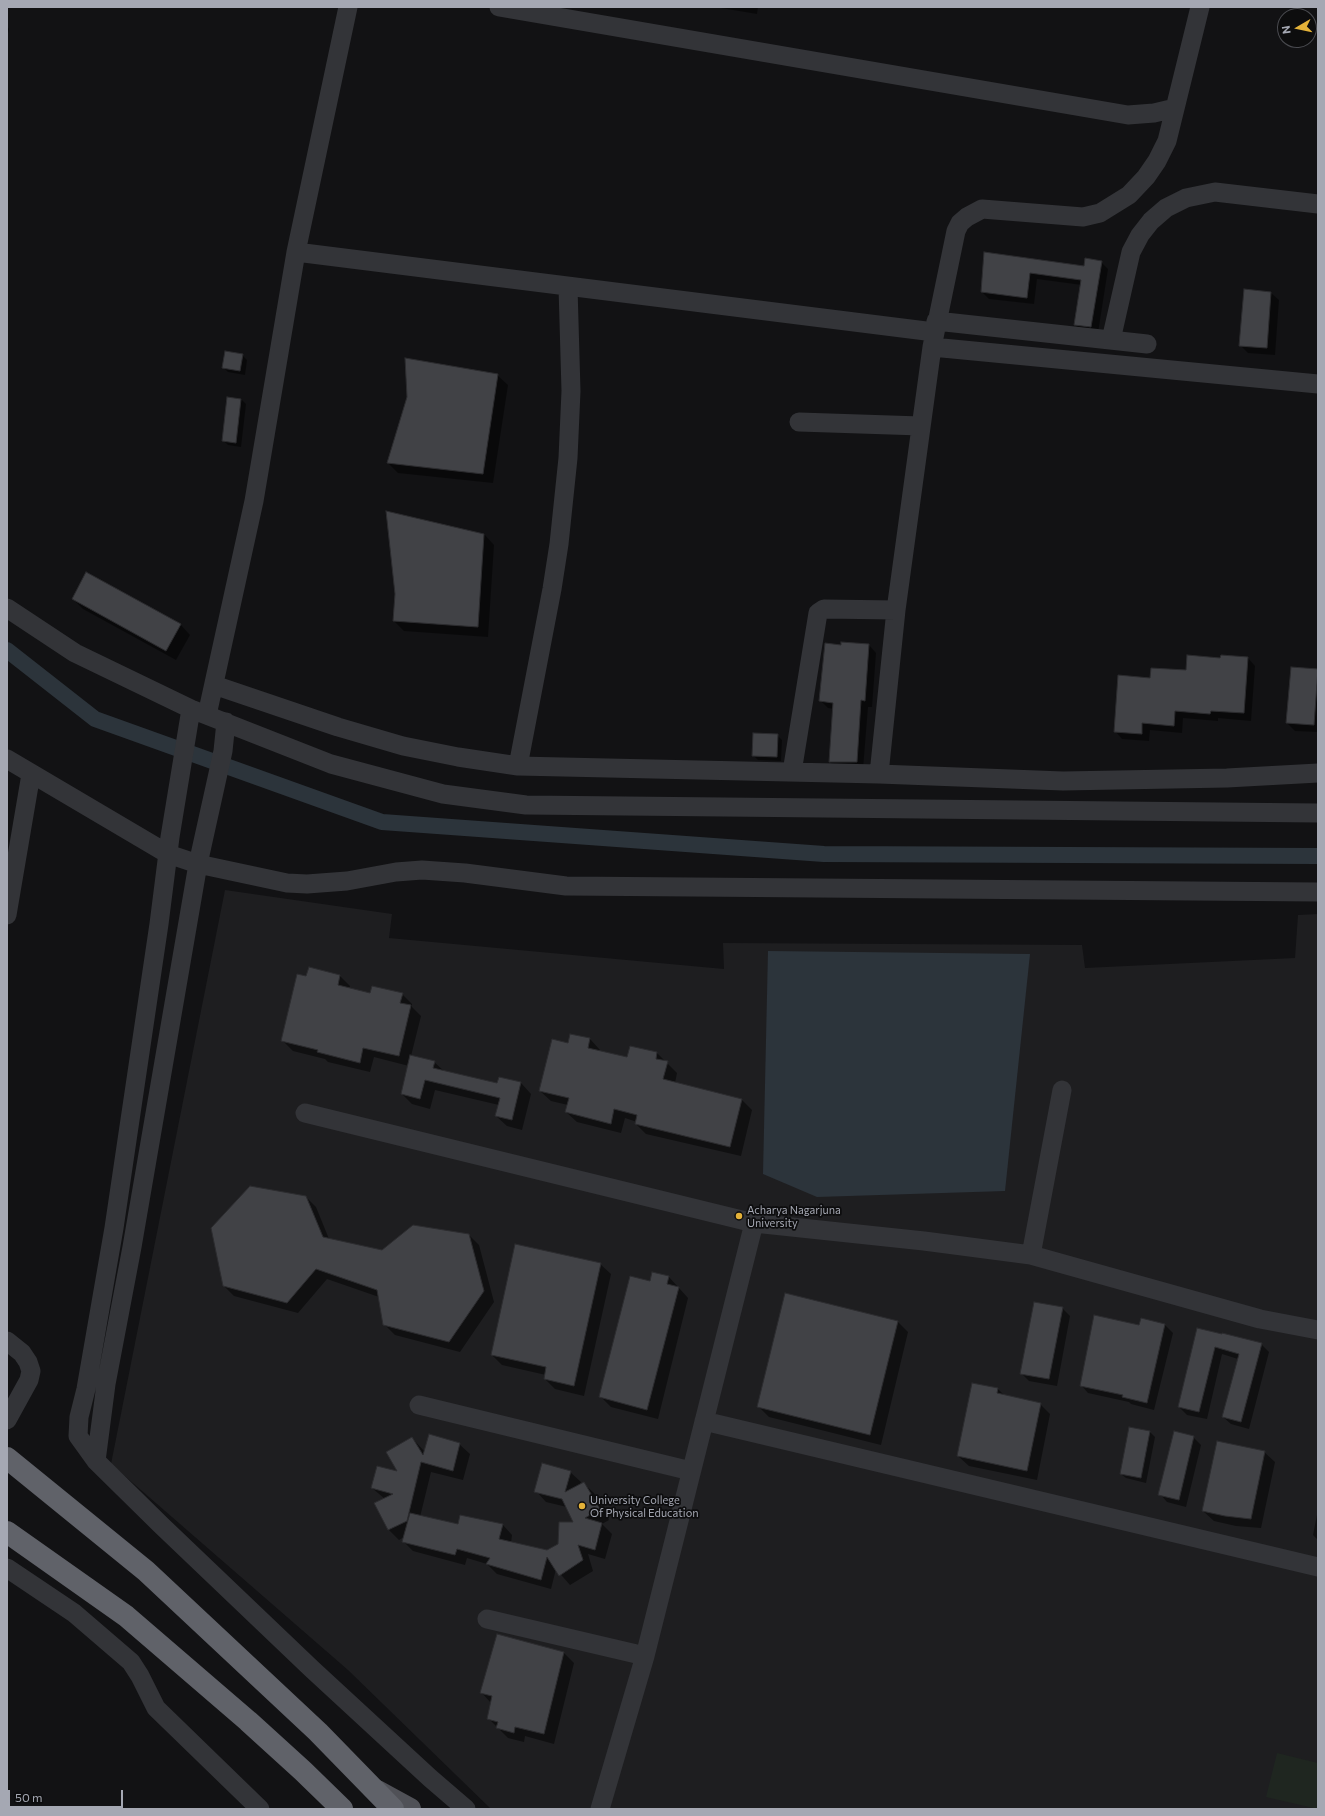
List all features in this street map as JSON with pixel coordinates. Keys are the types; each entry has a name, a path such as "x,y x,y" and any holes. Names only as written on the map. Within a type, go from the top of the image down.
{"highway":[{"path":"7,1458 146,1571 318,1732 393,1809"},
{"path":"7,1532 126,1616 303,1771 342,1809"}],"main road":[{"path":"303,1771 333,1809"},
{"path":"376,1790 410,1809"}],"street":[{"path":"348,7 296,252 254,501 214,685 188,732 169,846 115,1221 89,1373 79,1417 78,1436 96,1461 312,1669 430,1778 466,1809"},
{"path":"499,7 1128,115 1154,113 1175,108"},
{"path":"879,774 896,610 934,333 956,231 960,223 967,217 982,209 1083,217 1100,213 1129,195 1146,177 1157,161 1167,141 1200,7"},
{"path":"1111,340 1131,252 1140,235 1151,221 1166,208 1186,198 1215,192 1318,204"},
{"path":"296,252 934,333 1318,384"},
{"path":"518,766 552,589 559,544 567,466 571,391 568,287"},
{"path":"934,333 1111,340 1147,344"},
{"path":"799,422 921,426"},
{"path":"7,608 75,654 199,712 330,764 443,794 526,805 1318,813"},
{"path":"792,772 818,613 824,609 896,610"},
{"path":"214,685 338,727 403,746 458,757 518,766 879,774 1063,781 1227,778 1318,773"},
{"path":"96,1461 106,1384 134,1239 199,856 223,751 226,722"},
{"path":"7,759 31,774 169,846 286,883 307,884 347,881 396,872 422,870 465,873 566,886 1318,892"},
{"path":"7,915 31,774"},
{"path":"1031,1255 1062,1090"},
{"path":"305,1113 754,1223 924,1241 1031,1255 1260,1319 1318,1330"},
{"path":"600,1809 645,1656 754,1223"},
{"path":"7,1341 22,1353 28,1362 31,1371 29,1380 9,1412"},
{"path":"419,1406 691,1471"},
{"path":"704,1421 1318,1566"},
{"path":"8,1570 74,1613 131,1662 140,1676 156,1708 260,1809"},
{"path":"487,1619 645,1656"}],"shaded area":[{"name":"Acharya Nagarjuna University","path":"225,890 392,914 389,938 724,969 723,943 1082,945 1085,968 1295,958 1298,915 1318,914 1318,1809 491,1809 348,1670 111,1464"},
{"path":"768,951 1030,954 1005,1191 817,1197 763,1174"},
{"path":"1277,1753 1318,1763 1318,1809 1266,1797"}],"building":[{"path":"984,252 1084,266 1085,258 1102,261 1091,327 1074,325 1081,280 1030,273 1027,298 981,292"},
{"path":"1244,289 1271,292 1267,348 1239,346"},
{"path":"225,351 243,354 240,371 222,368"},
{"path":"405,358 498,374 483,474 387,463 407,397"},
{"path":"227,397 241,399 236,443 222,441"},
{"path":"386,511 484,534 478,627 393,621 395,594"},
{"path":"86,572 181,624 166,651 72,599"},
{"path":"841,642 869,644 865,701 861,700 857,762 829,762 833,703 819,701 825,643 841,645"},
{"path":"1187,655 1220,658 1221,655 1248,657 1244,713 1211,711 1210,714 1175,711 1174,726 1142,723 1142,734 1114,732 1118,675 1150,678 1151,668 1186,670"},
{"path":"1291,667 1318,669 1314,725 1286,723"},
{"path":"753,733 778,734 777,757 752,756"},
{"path":"309,967 340,975 338,985 370,993 372,986 403,993 400,1003 411,1005 399,1056 363,1048 360,1063 317,1052 318,1050 281,1041 297,974 306,976"},
{"path":"570,1034 590,1038 588,1048 627,1057 630,1046 657,1052 656,1059 668,1061 663,1079 742,1099 730,1147 635,1124 637,1115 614,1109 611,1124 565,1112 569,1098 539,1091 552,1039 568,1043"},
{"path":"410,1055 435,1061 433,1068 497,1083 499,1077 521,1082 512,1120 495,1116 500,1098 425,1080 420,1099 401,1094"},
{"path":"250,1186 306,1196 323,1237 382,1250 413,1225 469,1234 484,1291 449,1342 383,1325 377,1290 316,1269 287,1303 223,1286 211,1228"},
{"path":"515,1244 601,1263 574,1386 544,1379 546,1367 491,1355"},
{"path":"652,1272 669,1276 667,1284 679,1287 647,1410 599,1397 630,1276 650,1281"},
{"path":"785,1293 898,1321 870,1435 757,1407"},
{"path":"1034,1302 1063,1307 1049,1379 1020,1374"},
{"path":"1094,1315 1139,1325 1141,1318 1165,1324 1147,1403 1122,1397 1123,1395 1080,1386"},
{"path":"1197,1328 1262,1343 1241,1422 1222,1417 1239,1354 1215,1347 1199,1412 1178,1407"},
{"path":"972,1383 998,1388 997,1393 1041,1403 1027,1471 957,1456"},
{"path":"1129,1427 1150,1431 1141,1478 1120,1474"},
{"path":"1174,1431 1194,1436 1179,1500 1158,1495"},
{"path":"429,1434 460,1443 453,1471 421,1462 407,1521 388,1530 374,1503 393,1494 371,1488 377,1466 397,1471 386,1452 412,1437 423,1455"},
{"path":"1217,1441 1265,1451 1251,1519 1225,1516 1202,1511"},
{"name":"University College Of Physical Education","path":"542,1463 571,1471 565,1492 584,1482 600,1509 585,1518 602,1523 595,1550 578,1545 583,1560 559,1576 547,1557 541,1580 486,1564 490,1558 457,1549 455,1555 402,1542 410,1513 458,1524 460,1515 503,1524 499,1539 547,1550 558,1544 559,1522 573,1522 562,1499 534,1492"},
{"path":"497,1634 564,1652 544,1734 515,1727 514,1733 496,1728 498,1722 487,1719 492,1696 480,1693"}],"waterway":[{"path":"7,650 95,719 382,822 824,854 1318,856"}],"place":[{"name":"Acharya Nagarjuna University","path":"739,1216"},
{"name":"University College Of Physical Education","path":"582,1506"}]}
